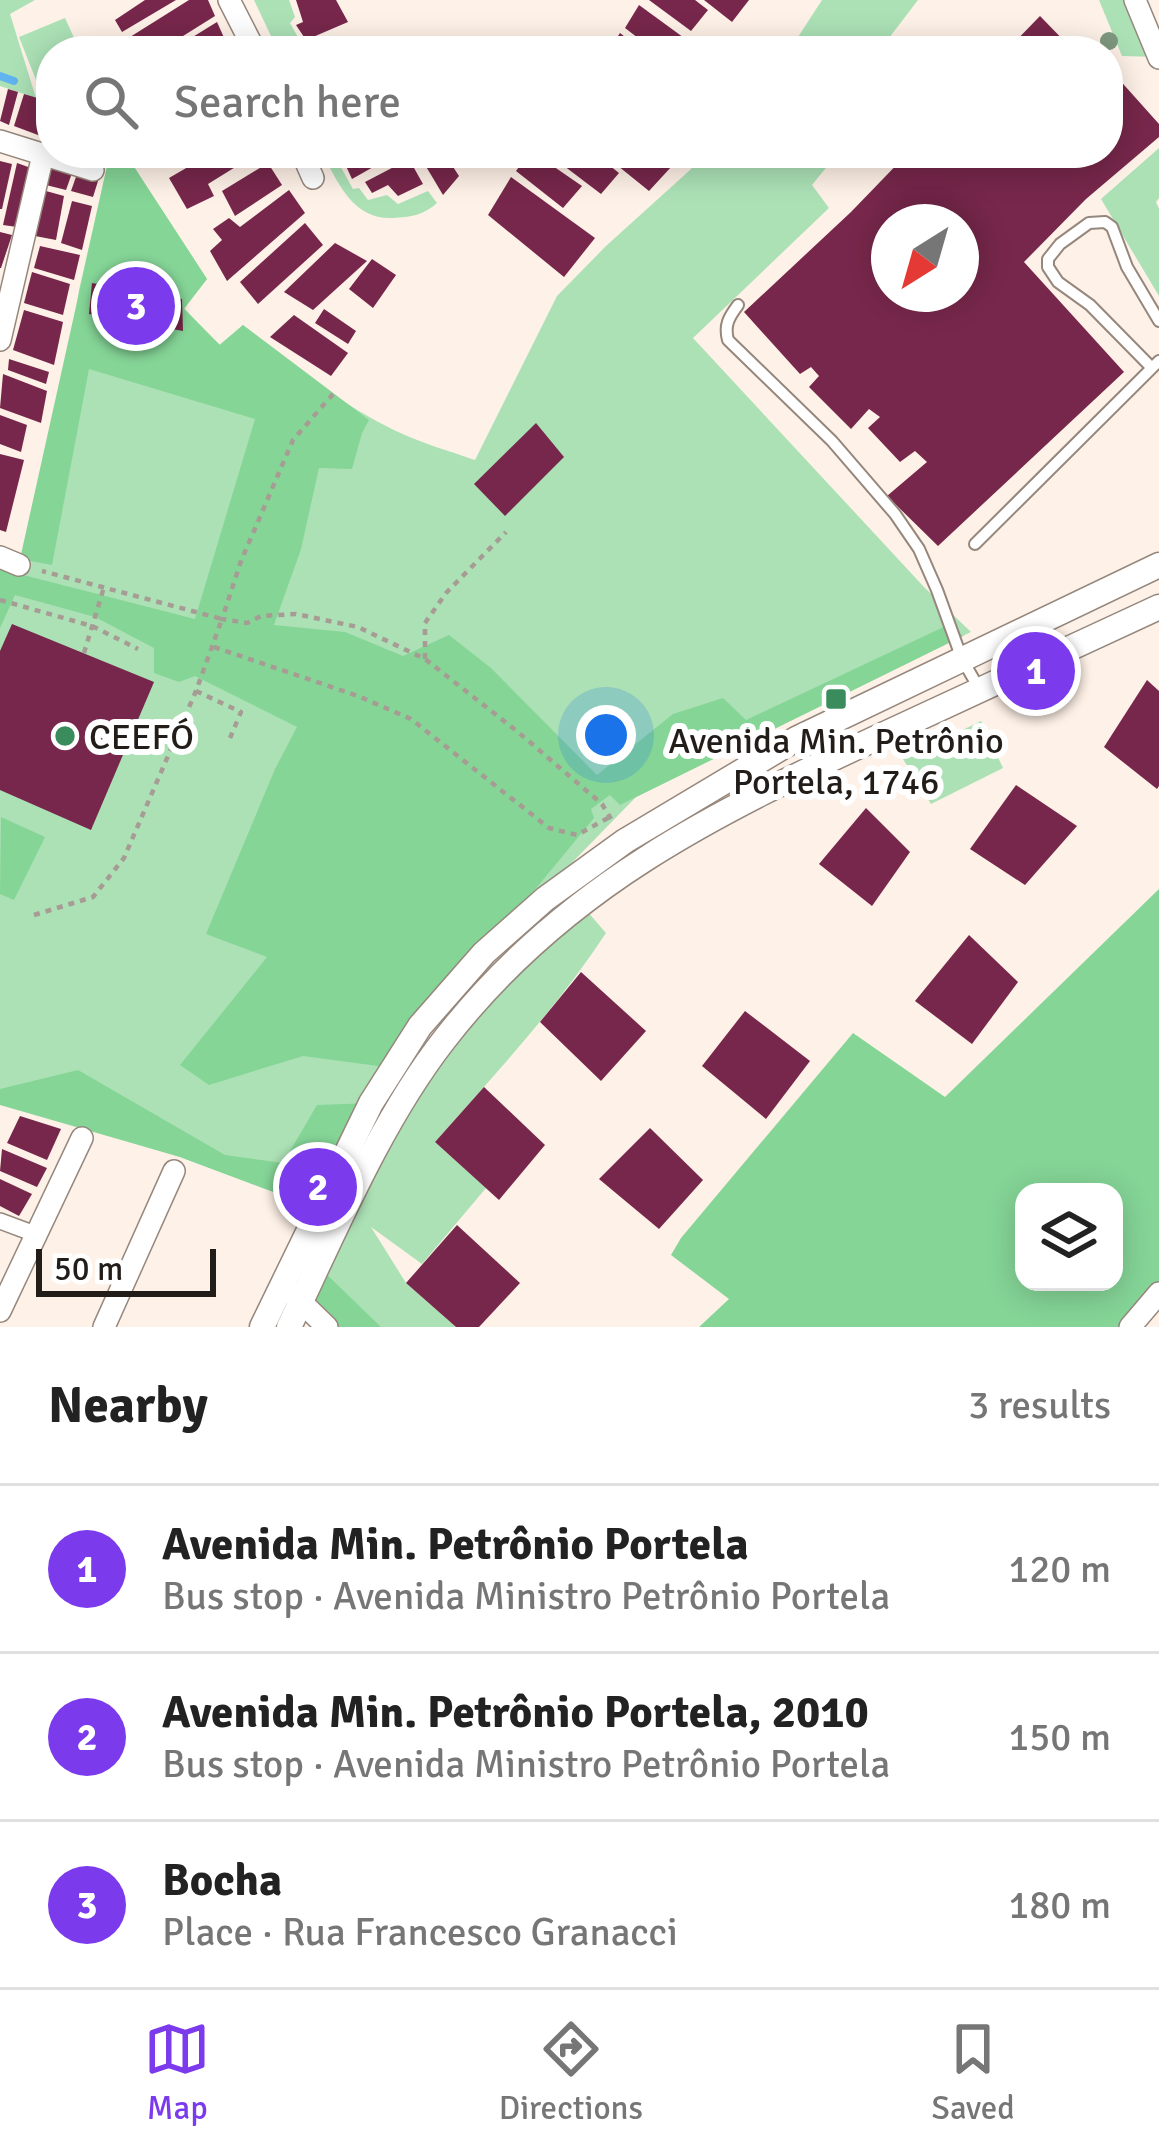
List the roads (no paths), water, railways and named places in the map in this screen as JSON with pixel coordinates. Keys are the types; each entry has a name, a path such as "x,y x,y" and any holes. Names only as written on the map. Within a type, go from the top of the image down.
{"street":[{"path":"229,0 247,36"},
{"path":"1135,0 1153,34 1159,58"},
{"path":"0,141 36,152"},
{"path":"0,340 41,168"},
{"path":"86,168 93,170"},
{"path":"309,168 313,178"},
{"path":"289,1327 292,1293 371,1103 421,1026 484,953 545,899 625,841 796,739 1159,565"},
{"path":"262,1327 292,1293 388,1125 443,1040 520,953 603,885 693,828 788,779 1159,607"},
{"path":"0,1311 82,1138"},
{"path":"104,1327 174,1172"},
{"path":"0,1221 35,1234"},
{"path":"292,1293 327,1327"},
{"path":"1130,1327 1159,1294"}],"lane":[{"path":"974,544 1155,364 1052,276 1048,259 1060,244 1089,224 1105,222 1112,227 1127,267 1159,321"},
{"path":"738,305 725,328 728,340 832,441 895,514 919,549 962,659 980,690"}],"waterway":[{"path":"0,76 14,81"}],"place":[{"name":"Bocha","path":"136,306"},
{"name":"Avenida Min. Petrônio Portela","path":"1036,671"},
{"name":"Avenida Min. Petrônio Portela, 1746","path":"836,699"},
{"name":"CEEFÓ","path":"65,736"},
{"name":"Avenida Min. Petrônio Portela, 2010","path":"318,1187"}]}
